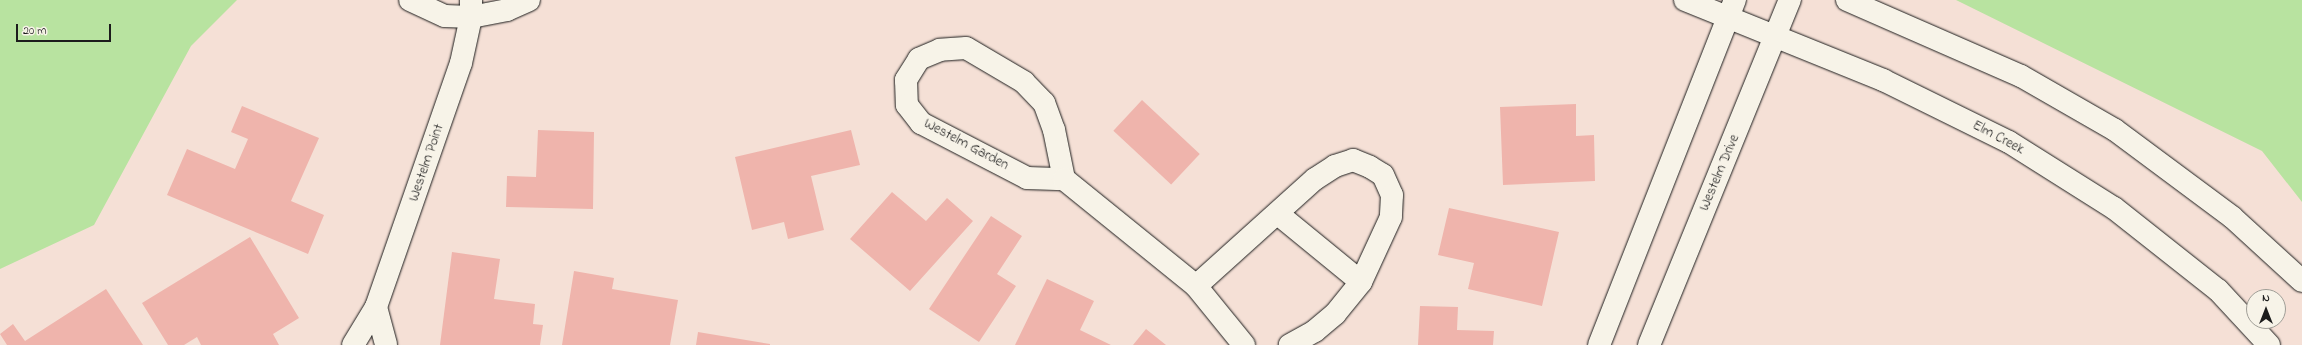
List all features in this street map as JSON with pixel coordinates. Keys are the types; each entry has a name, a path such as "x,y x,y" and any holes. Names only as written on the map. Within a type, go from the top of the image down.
{"street":[{"path":"410,0 445,16 471,8 507,10 529,0"},
{"name":"Elm Creek","path":"1685,0 1732,9 1776,38 1883,80 2009,142 2114,208 2218,290 2269,345"},
{"name":"Westelm Drive","path":"1649,345 1776,38 1790,0"},
{"path":"1847,0 2021,76 2115,130 2232,217 2302,281"},
{"name":"Westelm Point","path":"353,345 376,307 461,63 471,8"},
{"path":"1599,345 1732,9"},
{"name":"Westelm Garden","path":"966,48 1024,82 1044,104 1054,130 1064,179 1027,178 921,124 908,104 906,80 918,59 940,50 966,48"},
{"path":"1196,286 1278,214 1315,179 1335,166 1353,160 1383,175 1392,195 1391,217 1361,282 1335,314 1315,332 1290,345"},
{"path":"1064,179 1196,286 1244,345"},
{"path":"1278,214 1361,282"},
{"path":"376,307 386,345"}],"green space":[{"path":"0,0 237,0 191,46 94,225 0,269"},
{"path":"1956,0 2302,0 2302,202 2262,151"}],"building":[{"path":"1142,100 1200,154 1171,185 1113,131"},
{"path":"1576,104 1576,136 1594,135 1595,181 1503,185 1500,107"},
{"path":"242,106 319,138 291,201 324,215 308,254 167,195 187,149 235,169 248,139 231,132"},
{"path":"538,130 594,132 593,209 506,207 507,176 536,177"},
{"path":"851,130 860,165 811,176 824,230 788,239 784,222 752,230 735,157"},
{"path":"892,192 926,221 947,198 973,221 910,291 850,239"},
{"path":"1449,208 1559,232 1542,306 1468,289 1474,263 1438,255"},
{"path":"991,216 1022,236 997,274 1016,286 979,342 929,309"},
{"path":"250,237 299,318 273,334 279,345 201,345 197,337 184,345 168,345 142,303"},
{"path":"452,252 500,259 494,299 535,304 533,324 543,325 540,345 440,345"},
{"path":"574,271 614,278 612,289 678,300 670,345 562,345"},
{"path":"1047,279 1094,301 1080,330 1111,345 1015,345"},
{"path":"106,289 143,345 7,345 0,334 13,324 25,341"},
{"path":"1420,306 1458,307 1457,330 1494,331 1493,345 1418,345"},
{"path":"1146,329 1166,345 1133,345"},
{"path":"698,332 770,344 770,345 696,345"}]}
